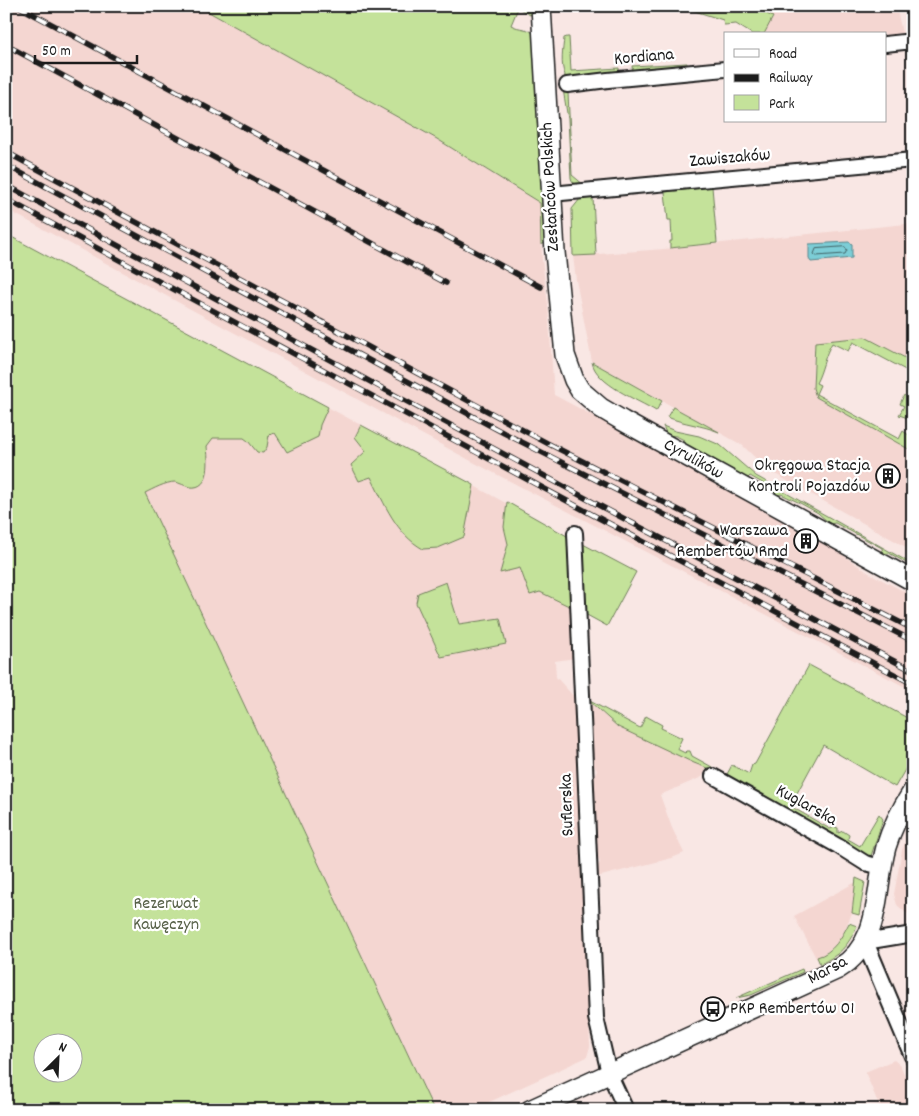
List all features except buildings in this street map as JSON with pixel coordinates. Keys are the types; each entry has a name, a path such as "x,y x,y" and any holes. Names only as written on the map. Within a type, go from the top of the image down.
{"main road":[{"name":"Zesłańców Polskich","path":"541,6 560,318 568,366"},
{"name":"Cyrulików","path":"568,366 580,390 601,408 913,580"},
{"name":"Marsa","path":"530,1110 838,968 853,958 865,942 875,915 886,846 913,791"}],"street":[{"path":"886,44 913,40"},
{"name":"Kordiana","path":"567,85 724,69"},
{"name":"Zawiszaków","path":"551,194 913,160"},
{"name":"Suflerska","path":"575,533 596,1018 609,1073 626,1110"},
{"name":"Kuglarska","path":"713,776 863,862 882,867"},
{"path":"913,934 865,942 913,1056"}],"shaded area":[{"path":"6,6 198,6 437,139 540,203 542,260 548,305 554,395 675,459 822,541 869,573 913,596 913,691 473,462 6,209"},
{"path":"709,6 905,6 897,10 902,33 886,35 886,32 749,32"},
{"path":"913,224 913,362 865,337 814,346 813,388 816,397 912,451 913,551 768,470 742,445 592,362 573,256 664,249"},
{"path":"62,264 567,536 575,658 555,661 556,677 576,699 590,1046 587,1057 472,1110 434,1110 46,282"},
{"path":"588,701 618,727 707,768 702,777 660,795 672,828 684,853 672,858 597,877 597,868 600,862 595,851 592,779 597,770 591,761"},
{"path":"913,823 913,917 897,905 894,894 902,850"},
{"path":"856,882 852,913 843,934 839,941 825,955 816,958 794,916"},
{"path":"894,1060 900,1065 913,1092 913,1110 881,1110 865,1072"}],"green space":[{"path":"198,6 534,6 534,13 530,15 518,8 511,25 533,32 535,35 545,243 541,245 540,203 437,139"},
{"path":"679,6 758,6 757,9 773,17 765,32 749,32 736,24 724,25 723,20"},
{"path":"913,6 913,32 904,7"},
{"path":"569,37 571,71 619,68 619,75 563,82 565,75 563,66 564,38"},
{"path":"687,63 687,69 633,74 632,66"},
{"path":"573,87 568,93 572,175 584,185 574,183 571,178 568,119 563,89"},
{"path":"712,187 717,243 670,248 670,241 672,241 671,220 668,220 665,192"},
{"path":"593,198 596,255 573,256 572,209 580,199"},
{"name":"Rezerwat Kawęczyn","path":"6,234 328,407 320,425 318,437 287,452 275,433 269,435 267,447 263,453 257,452 244,438 213,438 207,446 207,472 202,484 197,487 190,487 177,482 171,482 145,493 434,1110 6,1110"},
{"path":"865,337 913,362 913,374 853,342 848,351 832,343 816,383 820,385 816,394 899,439 903,431 913,438 912,451 816,397 813,388 815,342"},
{"path":"592,362 662,401 656,411 609,384 595,370"},
{"path":"904,395 910,400 911,415 908,418 899,415 904,406 900,404"},
{"path":"673,407 719,432 667,417"},
{"path":"361,425 474,485 464,537 438,548 423,549 405,535 386,507 371,477 359,481 351,465 366,451 355,437"},
{"path":"663,426 675,431 699,436 720,445 756,476 912,564 910,565 889,553 883,554 882,548 835,523 830,524 818,513 800,503 781,494 773,493 766,485 750,476 747,479 682,444 684,440 676,436 667,435"},
{"path":"507,502 567,536 570,542 573,608 540,592 530,595 520,568 500,573 508,544 504,527"},
{"path":"581,543 636,572 607,626 585,614"},
{"path":"446,582 459,624 500,618 506,644 441,657 416,603 418,593"},
{"path":"809,665 913,721 913,756 895,787 823,745 790,806 830,829 838,828 838,833 843,831 849,835 848,839 860,846 879,814 883,819 870,859 726,776 732,765 749,774 752,765 755,764"},
{"path":"588,700 640,728 646,716 662,725 661,728 682,738 677,749 685,753 690,751 692,756 712,767 707,768 694,763 618,727"},
{"path":"856,878 865,882 859,915 852,913"},
{"path":"849,923 857,926 847,944 833,957 820,964 817,957 832,948 840,939"},
{"path":"802,969 803,972 751,995 736,998"}],"water":[{"path":"849,242 852,244 852,258 811,262 809,259 809,244"}],"railway":[{"path":"18,6 541,287"},
{"path":"6,45 446,283"},
{"path":"6,152 547,443 913,629"},
{"path":"6,165 504,433 913,641"},
{"path":"6,185 602,507 913,671"},
{"path":"6,199 595,516 913,684"}],"place":[{"name":"Okręgowa Stacja Kontroli Pojazdów","path":"888,476"},
{"name":"Warszawa Rembertów Rmd","path":"806,541"},
{"name":"PKP Rembertów 01","path":"713,1009"}]}
